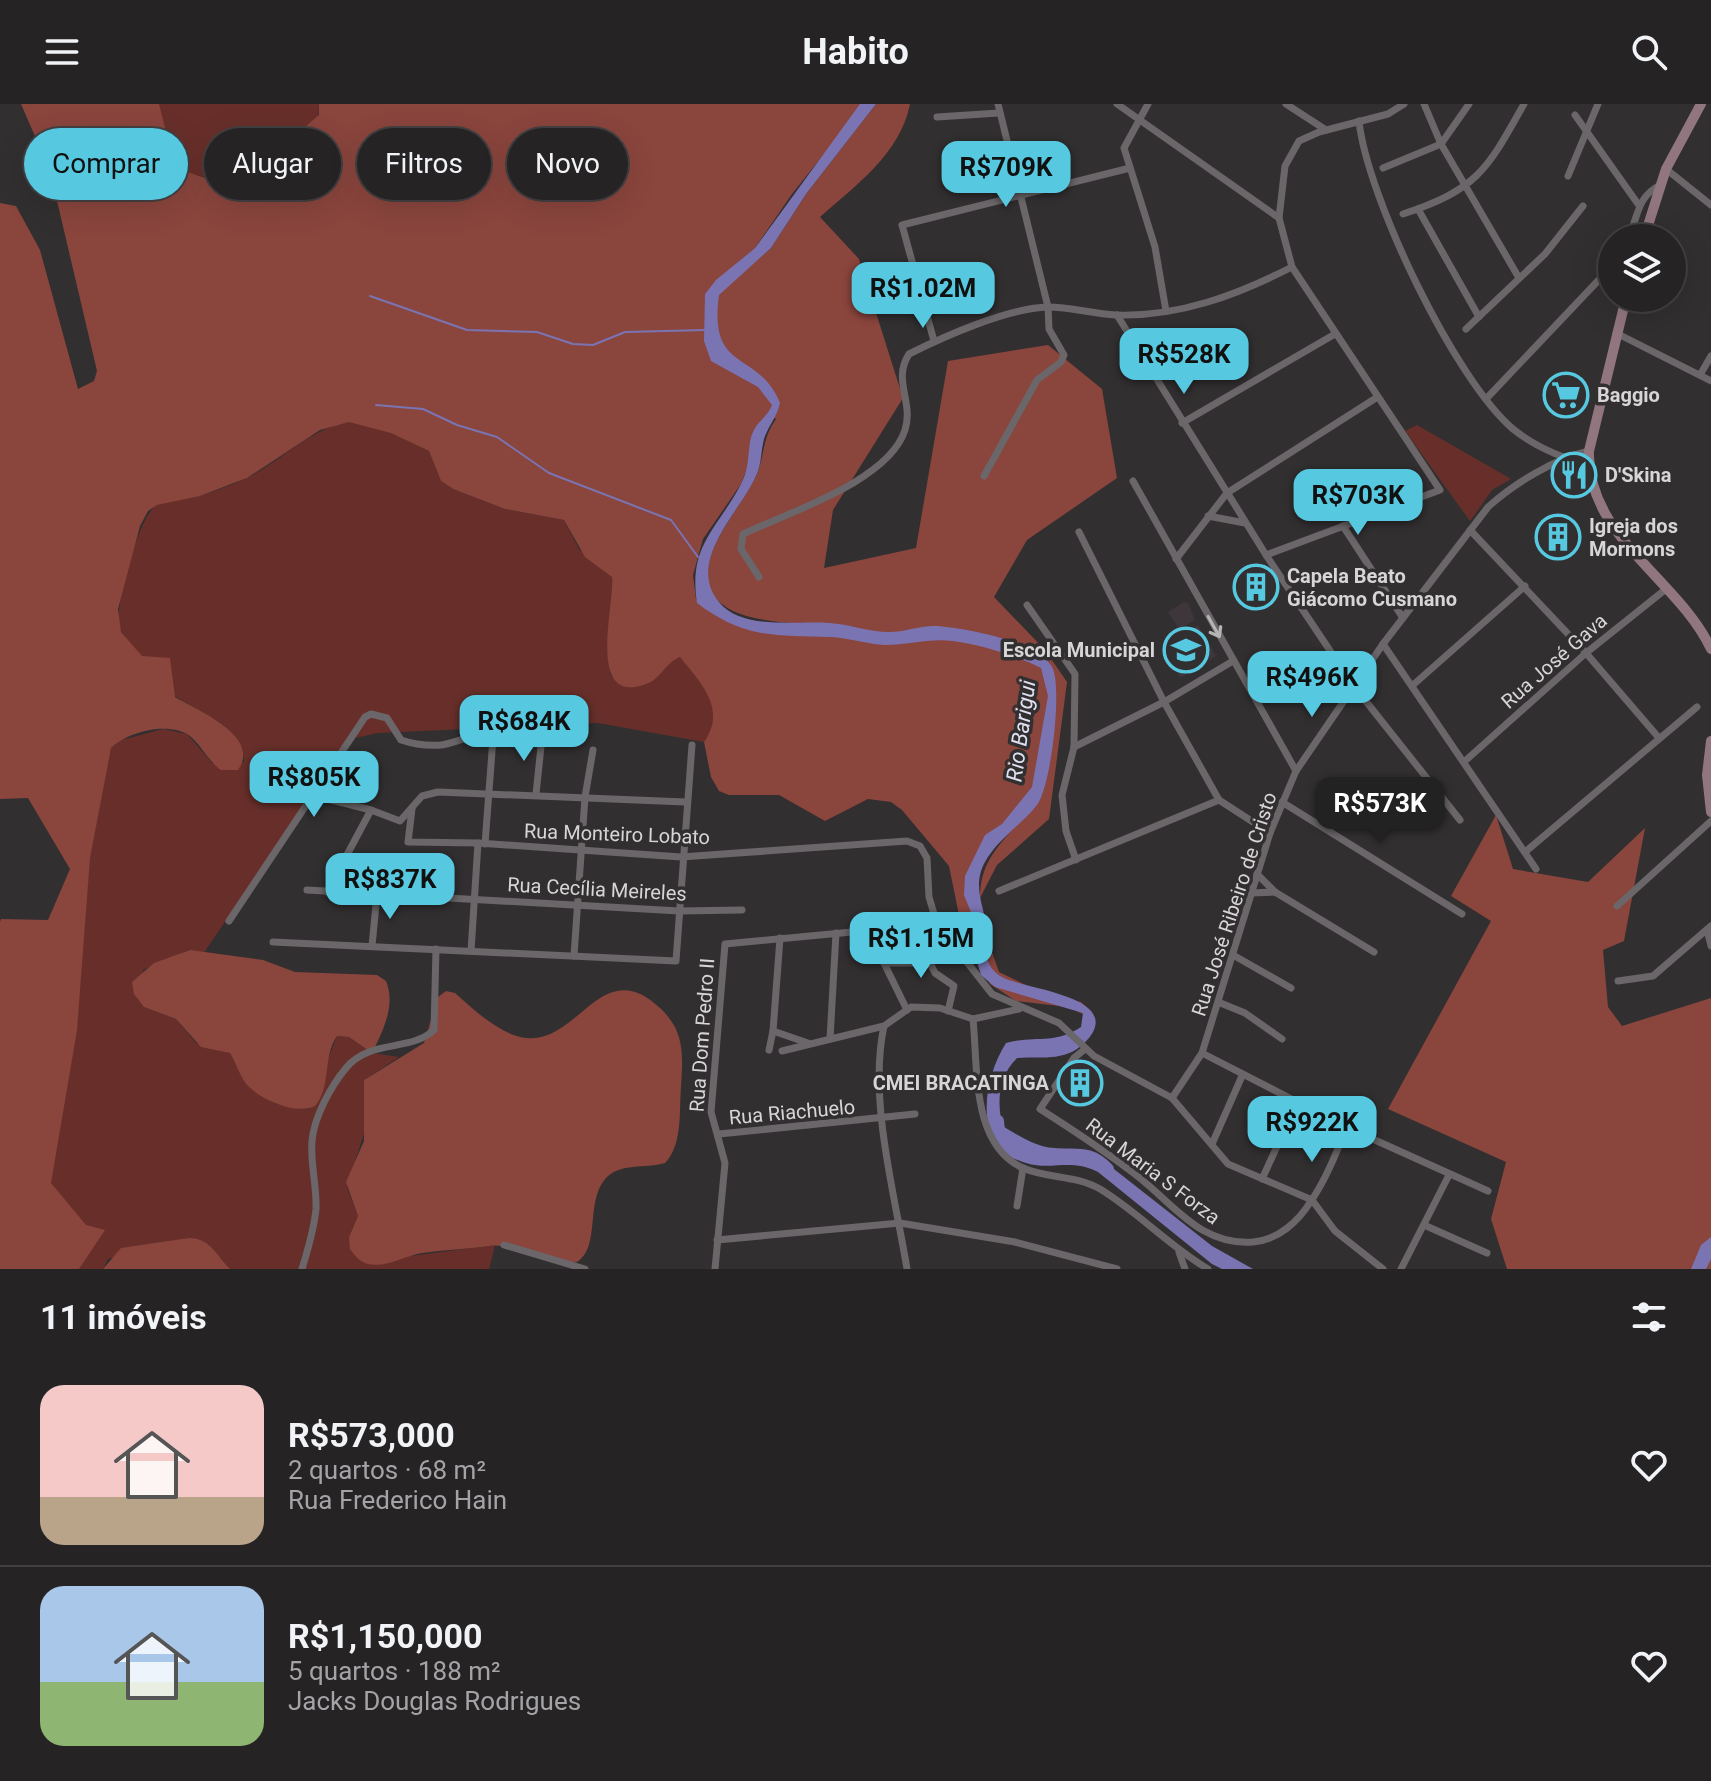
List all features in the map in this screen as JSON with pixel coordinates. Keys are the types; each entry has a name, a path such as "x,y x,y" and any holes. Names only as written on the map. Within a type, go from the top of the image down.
{"main road":[{"path":"1648,224 1666,169 1701,104"},
{"path":"1622,312 1589,451 1595,494 1615,529 1697,623 1711,649"},
{"path":"1711,741 1707,775 1711,812"}],"street":[{"path":"1117,104 1279,218"},
{"path":"1148,104 1125,141 1130,168 1155,247 1166,311"},
{"path":"1286,104 1326,130"},
{"path":"1266,555 1440,490 1376,398 1292,267 1279,218 1285,166 1299,141 1326,130 1388,114 1404,104"},
{"path":"1424,104 1441,144 1519,278"},
{"path":"1383,168 1441,144 1469,104"},
{"path":"1403,214 1466,186 1496,155 1524,104"},
{"path":"1568,176 1598,104"},
{"path":"937,117 998,108 1048,307 1049,329 1064,355 1061,362 1037,380 984,476"},
{"path":"1575,115 1638,204"},
{"path":"1359,121 1385,220 1465,371 1486,399 1529,441 1566,458"},
{"path":"934,341 902,225 1130,168"},
{"path":"1666,169 1711,205"},
{"path":"1632,224 1645,193 1660,185"},
{"path":"1466,329 1545,254 1583,206"},
{"path":"1418,209 1479,317"},
{"path":"759,577 741,549 743,534 801,511 841,490 868,472 898,445 906,429 907,408 900,379 901,366 909,354 934,341 1019,312 1048,307 1117,315 1166,311 1224,299 1292,267"},
{"path":"1486,399 1598,281"},
{"path":"1117,315 1245,523 1353,685 1460,820"},
{"path":"1616,333 1711,381"},
{"path":"1182,423 1335,334"},
{"path":"1700,375 1711,356"},
{"path":"1176,559 1227,493 1376,398"},
{"name":"Rua José Ribeiro de Cristo","path":"1172,1098 1202,1053 1270,833 1296,771 1353,685 1470,530 1504,493 1566,458 1589,451"},
{"path":"1133,481 1296,771"},
{"path":"1208,516 1245,523"},
{"path":"1343,526 1403,618"},
{"path":"1470,530 1586,653 1659,738"},
{"path":"1079,532 1164,702 1219,800 1270,833"},
{"path":"1413,685 1525,586"},
{"name":"Rua José Gava","path":"1465,761 1586,653 1666,589"},
{"path":"1027,605 1075,674 1074,747 1062,795 1066,831 1076,860"},
{"path":"1383,644 1536,869"},
{"path":"1074,747 1164,702 1233,661"},
{"path":"1525,852 1697,707"},
{"path":"229,921 365,717 378,714 387,718 401,740 438,745 482,734 493,738 471,951"},
{"path":"536,794 542,737"},
{"path":"273,942 676,961 685,802 692,745"},
{"path":"574,956 585,797 593,750"},
{"path":"312,795 400,821 429,793 488,792 685,802"},
{"path":"999,891 1219,800"},
{"path":"1282,802 1462,914"},
{"name":"Rua Monteiro Lobato","path":"412,809 408,842 482,843 681,857 907,841 920,846 927,858 929,897 937,924"},
{"path":"327,892 371,810"},
{"path":"1617,906 1711,821"},
{"path":"1257,874 1275,892 1374,952"},
{"name":"Rua Cecília Meireles","path":"307,890 679,911 742,910"},
{"path":"1251,893 1275,892"},
{"path":"372,946 377,894"},
{"path":"769,1050 780,938 937,924 992,994 1019,1009 1059,1023 1084,1048 1172,1098 1228,1164 1312,1200 1335,1231 1383,1269"},
{"path":"1709,928 1711,946"},
{"path":"1618,981 1653,976 1709,928"},
{"path":"877,929 884,963 907,1010"},
{"path":"830,1039 836,933"},
{"name":"Rua Dom Pedro II","path":"715,1269 725,1163 711,1112 725,944 780,938"},
{"path":"302,1269 312,1238 316,1207 312,1143 316,1122 346,1068 358,1057 379,1046 426,1038 434,1030 436,949"},
{"path":"1233,955 1291,988"},
{"path":"884,963 930,963 935,973 954,986 948,1011"},
{"path":"1218,1002 1245,1013 1282,1039"},
{"path":"782,1051 884,1026 907,1010 926,1007 973,1019 1019,1009"},
{"path":"973,1019 985,1125 996,1147 1023,1168 1083,1181 1102,1191 1179,1252 1208,1269"},
{"path":"884,1026 879,1070 907,1269"},
{"path":"773,1031 810,1044"},
{"name":"Rua Maria S Forza","path":"1084,1048 1040,1109 1139,1177 1191,1223 1217,1239 1236,1243 1263,1241 1278,1235 1312,1200"},
{"path":"1202,1053 1346,1127 1488,1191"},
{"path":"1212,1144 1242,1076"},
{"path":"1312,1200 1357,1102"},
{"path":"1262,1179 1297,1103"},
{"name":"Rua Riachuelo","path":"719,1134 915,1114"},
{"path":"1017,1206 1023,1168"},
{"path":"1401,1269 1449,1175"},
{"path":"717,1240 900,1223 1015,1242 1117,1269"},
{"path":"1424,1225 1487,1253"},
{"path":"504,1245 583,1269"},
{"path":"1179,1252 1185,1269"}],"shaded area":[{"path":"21,104 159,104 165,128 31,128"},
{"path":"149,104 319,104 318,121 310,128 204,128 204,177 188,172 188,128 158,128"},
{"path":"319,104 864,104 792,194 755,248 737,263 723,290 771,248 806,194 876,104 910,104 905,122 887,153 820,217 859,259 903,398 833,510 824,568 916,548 948,361 1048,345 1102,389 1117,478 1027,540 994,597 1045,650 1067,682 1049,819 997,865 980,898 982,877 990,860 1014,828 972,863 984,929 999,972 1042,993 1081,1002 1092,1012 1093,1019 1068,1007 1016,1001 990,984 962,930 949,866 902,810 891,802 868,799 825,821 779,795 729,795 719,791 711,777 704,742 713,719 709,698 703,687 680,657 646,684 627,687 615,681 609,668 607,650 612,577 585,557 564,520 505,509 453,489 441,481 429,451 391,433 349,422 320,430 247,478 200,496 157,505 148,511 140,526 118,609 121,632 142,656 170,658 175,697 224,726 241,746 243,758 238,770 221,770 190,736 172,729 138,733 111,748 90,858 77,1030 51,1183 86,1225 105,1230 79,1269 0,1269 0,922 1,919 48,920 70,869 28,798 0,799 0,203 16,206 40,250 78,389 94,381 97,371 57,200 188,200 188,171 204,177 204,200 341,200 341,128 304,128 319,115","holes":["768,414 776,419 755,478 711,553 709,585 719,602 738,613 787,623 856,627 740,621 696,599 693,575 703,539 741,484"]},
{"path":"860,104 876,104 806,194 771,248 719,295 721,338 728,350 771,386 780,403 765,436 758,471 712,552 708,569 710,586 719,602 729,611 755,621 829,623 889,632 931,626 949,627 1001,638 1046,659 1053,669 1056,697 1054,738 1047,779 1037,805 989,855 980,875 980,896 987,929 985,950 989,964 999,975 1082,1003 1092,1012 1096,1024 1089,1038 1073,1051 1056,1057 1017,1058 1010,1066 1000,1093 1004,1134 1022,1147 1050,1157 1084,1154 1105,1162 1212,1246 1253,1269 1222,1269 1212,1264 1098,1172 1079,1166 1026,1163 1008,1155 996,1143 989,1128 988,1093 998,1058 1006,1043 1071,1033 1081,1027 1083,1013 995,987 981,975 975,955 977,927 964,895 965,876 985,835 1002,824 1032,787 1048,696 1041,668 998,651 953,641 885,645 760,633 730,623 697,603 695,583 701,552 741,484 747,469 752,435 772,405 758,387 711,361 704,341 705,294 716,280 755,248"},
{"path":"349,421 379,426 429,451 441,481 453,489 505,509 564,520 579,549 612,577 608,651 611,676 627,686 657,677 670,661 680,657 692,668 709,693 715,711 715,725 704,742 598,723 378,733 355,738 333,763 203,954 189,950 143,970 144,1007 176,1019 196,1043 230,1053 252,1086 279,1105 309,1109 337,1036 349,1037 372,1053 399,1057 364,1080 366,1127 347,1187 358,1216 349,1237 411,1256 495,1245 489,1269 230,1269 189,1238 108,1259 103,1269 31,1269 67,999 104,768 111,748 118,741 163,729 187,734 213,764 244,762 242,748 224,725 159,683 120,629 120,603 136,543 150,512 157,505 203,495 238,482 319,432"},
{"path":"1417,425 1511,479 1492,490 1470,521 1405,431"},
{"path":"1184,602 1188,603 1195,620 1179,629 1168,612"},
{"path":"1198,625 1216,656 1180,678 1173,664 1191,650 1182,635"},
{"path":"1496,815 1513,869 1588,882 1645,828 1624,941 1603,950 1608,1007 1622,1026 1711,998 1711,1269 1507,1269 1491,1219 1506,1162 1388,1109 1491,921 1451,896"},
{"path":"190,950 263,960 295,972 377,975 386,981 390,999 384,1027 372,1053 349,1037 337,1036 330,1053 324,1090 315,1106 290,1108 263,1097 246,1083 230,1053 201,1047 176,1019 144,1007 134,994 132,982 154,963"},
{"path":"622,990 640,994 660,1008 674,1026 681,1044 682,1064 675,1147 665,1163 618,1170 603,1182 595,1206 589,1244 577,1262 555,1262 510,1248 489,1246 422,1253 375,1265 363,1262 350,1249 349,1237 358,1216 346,1182 364,1141 364,1080 424,1043 438,997 446,991 455,993 498,1027 527,1038 545,1036 562,1028 591,1004"},
{"path":"1711,1237 1711,1259 1706,1269 1691,1269 1701,1245"},
{"path":"189,1238 208,1244 230,1269 103,1269 121,1248"}],"waterway":[{"path":"370,296 467,330 537,332 573,344 593,345 625,332 706,330"},
{"path":"376,405 423,409 457,425 497,437 549,473 671,520 698,557"},
{"name":"Rio Barigui","path":"998,1121 999,1131 1032,1149 1089,1156 1108,1169"}],"place":[{"name":"Baggio","path":"1566,395"},
{"name":"D'Skina","path":"1574,475"},
{"name":"Igreja dos Mormons","path":"1558,537"},
{"name":"Capela Beato Giácomo Cusmano","path":"1256,587"},
{"name":"Escola Municipal","path":"1186,650"},
{"name":"CMEI BRACATINGA","path":"1080,1083"}]}
